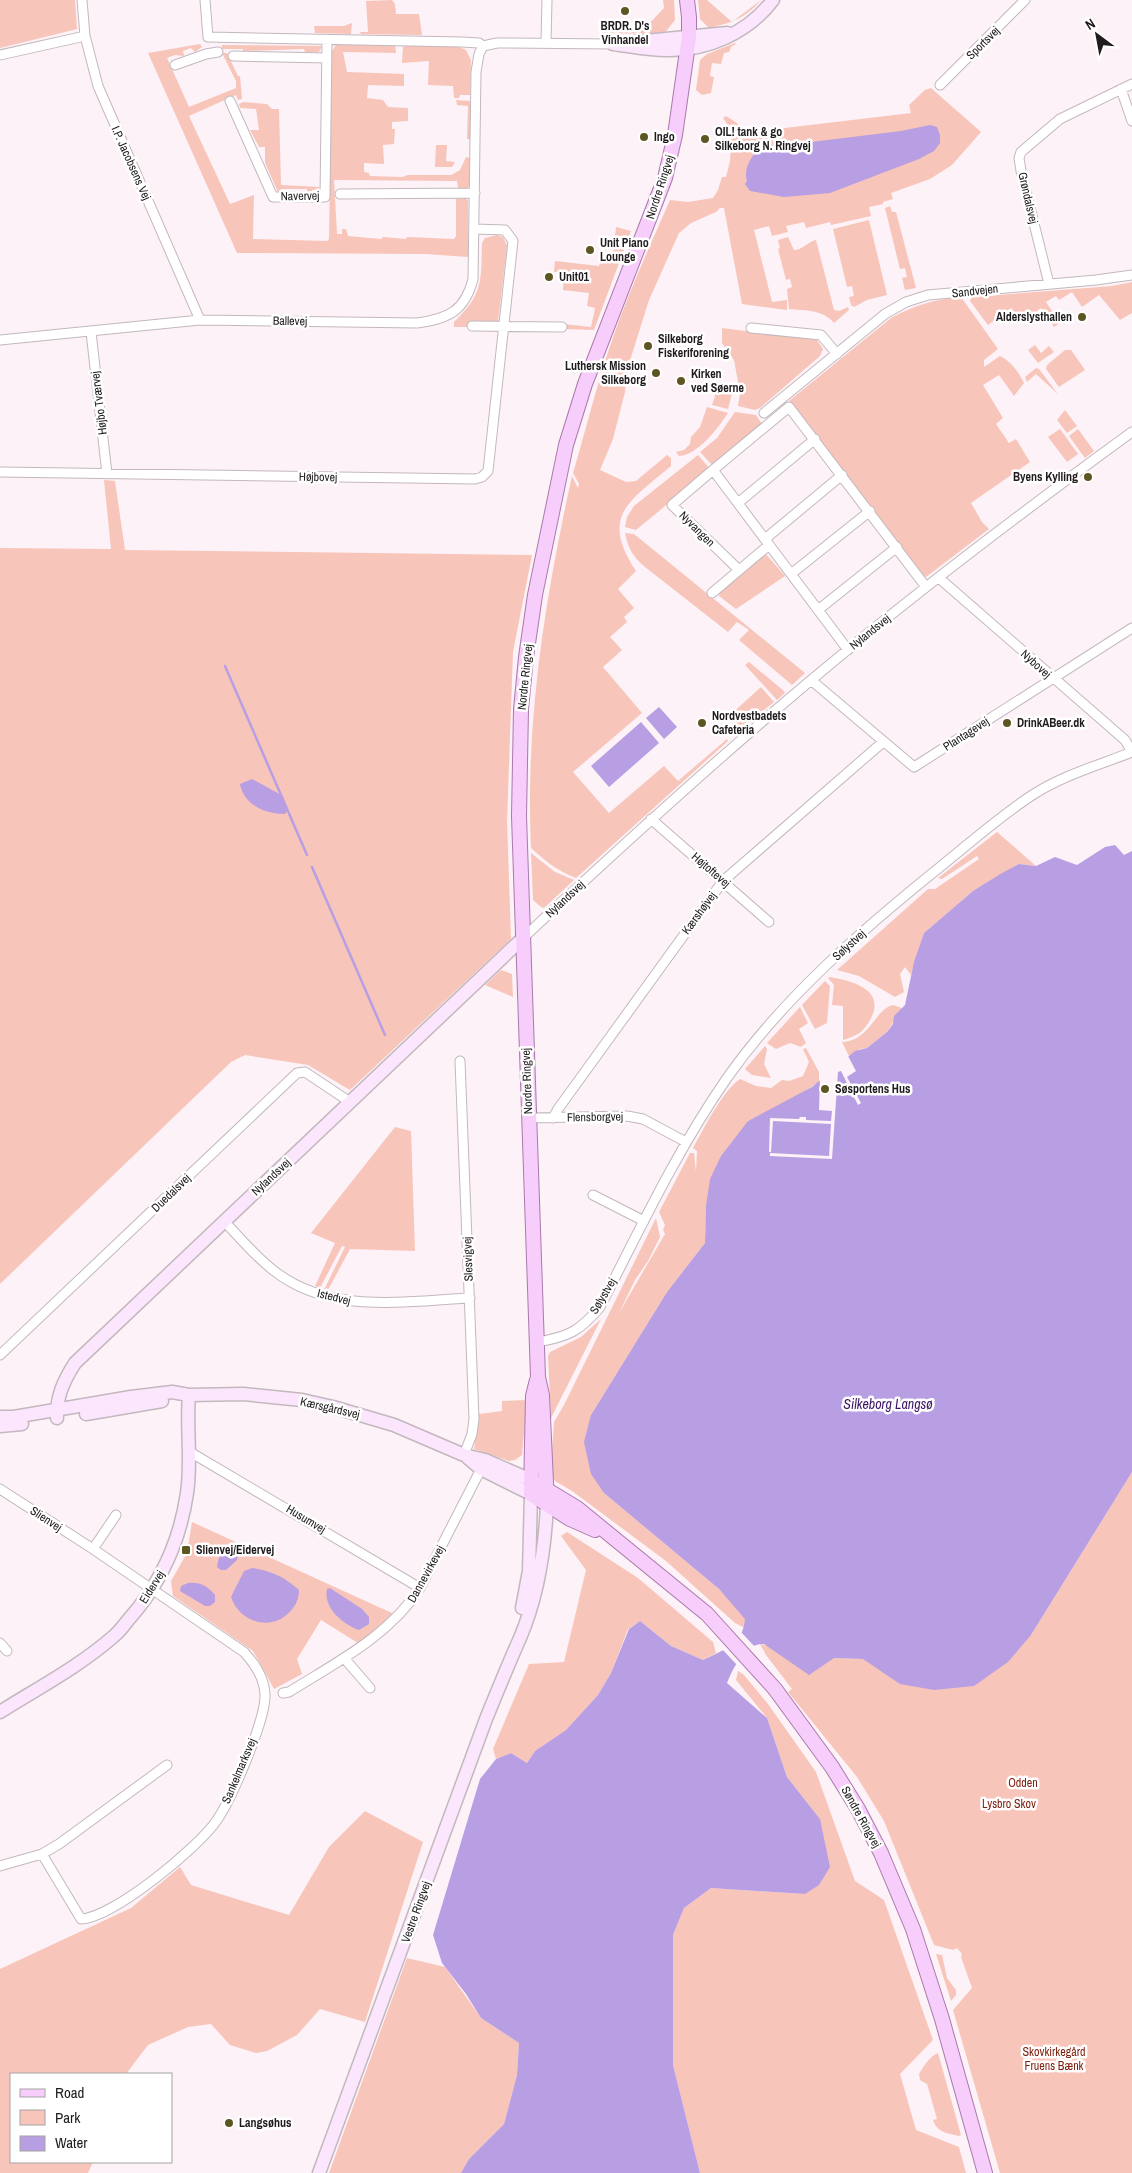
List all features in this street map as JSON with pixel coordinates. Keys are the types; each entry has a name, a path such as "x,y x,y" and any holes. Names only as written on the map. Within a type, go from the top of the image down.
{"main road":[{"name":"Nordre Ringvej","path":"539,1492 542,1395 538,1377 522,939 519,772 521,709 535,595 564,454 585,384 623,283 653,213 667,170 675,134 688,43 690,17 688,0"},
{"name":"Nordre Ringvej","path":"538,1377 533,1396 539,1492"},
{"name":"Søndre Ringvej","path":"539,1492 570,1519 612,1538 707,1614 781,1696 832,1767 858,1809 880,1853 921,1949 985,2173"}],"street":[{"name":"I.P. Jacobsens Vej","path":"82,0 85,36 98,86 200,320"},
{"path":"204,0 208,37 206,54"},
{"path":"546,43 547,0"},
{"path":"208,37 462,42 479,43 483,46 498,43 613,44 663,50 688,43 705,46 735,33 758,18 773,0"},
{"name":"Sportsvej","path":"940,85 1025,0"},
{"path":"0,55 85,36"},
{"name":"Navervej","path":"230,101 273,197 325,197 327,40"},
{"name":"Ballevej","path":"0,340 200,320 417,322 438,320 458,309 471,288 473,279 476,72 479,54 483,46"},
{"path":"175,66 206,54 218,52"},
{"path":"233,56 327,58"},
{"name":"Grøndalsvej","path":"1049,284 1021,171 1019,158 1021,152 1060,119 1132,84"},
{"path":"1121,90 1132,121"},
{"path":"340,194 475,193"},
{"name":"Højbovej","path":"0,472 479,479 488,471 513,241 505,230 474,229"},
{"name":"Sandvejen","path":"764,413 885,314 917,298 1132,275"},
{"path":"472,326 562,327"},
{"path":"750,328 821,335 837,354"},
{"name":"Højbo Tværvej","path":"91,332 107,474"},
{"name":"Nyvangen","path":"738,570 672,505 789,407 842,474 926,587"},
{"name":"Nylandsvej","path":"57,1414 64,1379 75,1363 651,819 811,680 926,587 1042,497 1132,432"},
{"path":"738,503 815,439"},
{"path":"713,470 848,650"},
{"path":"712,593 842,474"},
{"path":"791,574 870,511"},
{"path":"818,610 897,547"},
{"name":"Nybovej","path":"939,578 1052,679 1125,740 1132,752"},
{"name":"Plantagevej","path":"811,680 914,767 1132,628"},
{"name":"Kærshøjvej","path":"553,1118 723,881 883,742"},
{"name":"Sølystvej","path":"537,1342 561,1338 588,1320 600,1307 686,1142 715,1097 751,1046 822,970 887,910 997,821 1034,794 1065,778 1132,752"},
{"name":"Højtoftevej","path":"651,819 769,922"},
{"name":"Slesvigvej","path":"460,1061 474,1419 472,1434 464,1455"},
{"name":"Duedalsvej","path":"0,1355 297,1073 305,1072 350,1102"},
{"name":"Flensborgvej","path":"528,1118 627,1116 643,1119 686,1142"},
{"path":"593,1195 644,1221"},
{"name":"Istedvej","path":"224,1221 274,1271 297,1286 320,1295 361,1303 470,1298"},
{"name":"Kærsgårdsvej","path":"0,1426 139,1396 172,1392 189,1395 243,1394 302,1400 334,1407 394,1425 464,1455 485,1460 539,1492"},
{"name":"Eidervej","path":"0,1712 98,1650 116,1634 152,1589 167,1563 178,1534 187,1495 190,1452 189,1395"},
{"name":"Kærsgårdsvej","path":"0,1417 57,1414"},
{"name":"Husumvej","path":"190,1452 420,1588"},
{"name":"Kærsgårdsvej","path":"464,1455 481,1469 539,1492"},
{"name":"Dannevirkevej","path":"283,1693 289,1692 344,1658 399,1617 420,1588 481,1469"},
{"name":"Slienvej","path":"0,1489 152,1589"},
{"name":"Vestre Ringvej","path":"319,2173 513,1651 520,1638 536,1586 545,1533 539,1492"},
{"name":"Vestre Ringvej","path":"513,1651 529,1571 539,1492"},
{"path":"93,1549 116,1515"},
{"name":"Sankelmarksvej","path":"42,1854 78,1916 81,1919 87,1919 110,1909 132,1895 174,1863 216,1821 232,1793 262,1713 265,1695 262,1681 255,1664 244,1652 152,1589"},
{"path":"0,1643 7,1651"},
{"path":"344,1658 370,1688"},
{"path":"0,1866 42,1854 59,1844 167,1765"}],"green space":[{"path":"0,0 75,0 77,29 0,48"},
{"path":"392,0 395,4 396,14 419,14 422,35 361,34 360,32 368,32 366,1"},
{"path":"663,0 674,0 675,20 664,34 602,33 599,29 600,27 646,27 664,8"},
{"path":"698,0 707,0 731,22 709,28 700,19"},
{"path":"761,0 750,11 734,20"},
{"path":"352,23 351,34 315,33 314,26 344,26"},
{"path":"735,43 729,52 724,53 721,64 712,63 710,76 714,77 711,93 702,95 696,90 700,60 707,54"},
{"path":"200,44 202,47 195,52 191,48 183,51 184,56 175,55 167,58 189,107 236,88 236,81 222,53 227,53 238,76 240,76 242,99 238,100 236,95 189,116 230,204 254,195 253,239 327,241 329,239 332,51 336,45 395,45 396,53 343,52 347,72 404,74 404,86 368,85 367,98 383,100 388,107 408,108 408,121 392,122 392,129 395,129 394,144 383,145 384,164 364,163 364,172 369,173 370,176 451,175 460,170 466,157 470,158 469,186 467,189 458,188 457,181 334,180 337,234 342,234 342,229 346,229 348,236 381,239 383,237 406,239 407,237 454,239 456,236 456,199 466,198 468,201 468,257 425,254 237,253 148,53"},
{"path":"222,45 322,46 319,52 305,52 304,49 243,51 243,49 222,49"},
{"path":"408,45 457,46 466,50 471,60 470,95 460,95 459,98 454,98 453,86 428,85 429,61 402,63 403,47"},
{"path":"931,88 981,132 952,165 930,179 891,193 893,199 883,202 883,204 869,207 871,216 831,225 830,222 806,228 804,222 786,226 788,232 772,236 769,226 754,230 772,302 787,300 787,310 742,304 724,208 720,208 716,212 691,223 679,233 649,300 627,370 625,392 613,439 600,470 626,482 636,481 667,455 671,458 671,466 632,500 624,511 620,522 620,536 625,552 636,571 618,589 634,608 624,617 627,622 610,637 622,650 603,667 642,713 573,772 609,813 664,766 678,781 727,739 728,741 576,878 552,866 531,848 531,754 539,660 553,568 572,476 578,488 579,484 573,473 603,367 629,294 670,200 688,202 713,198 722,177 726,177 730,161 732,131 723,118 726,116 737,123 744,133 911,113 909,105 925,90"},
{"path":"456,100 470,101 470,139 467,139 468,106 457,105"},
{"path":"243,102 267,104 272,109 279,109 281,185 320,187 319,189 307,192 307,189 282,189 282,192 278,192 265,163 265,147 259,147 250,130 259,130 256,109 240,108 239,104"},
{"path":"436,145 447,145 446,161 455,162 452,167 435,167"},
{"path":"890,206 892,212 896,212 916,288 905,290 902,278 907,277 905,268 900,269 885,208"},
{"path":"869,220 887,295 867,300 854,307 851,305 849,297 854,296 852,286 847,287 833,229"},
{"path":"616,227 631,231 594,330 564,329 564,324 591,327 595,308 587,306 589,293 563,290 564,272 554,272 555,261 599,266 603,253 613,254"},
{"path":"497,235 503,237 507,246 498,322 470,327 454,327 454,322 470,303 478,287 482,243 485,238"},
{"path":"788,237 794,250 800,249 816,240 834,310 839,311 848,307 849,310 834,323 830,318 819,313 789,309 787,289 792,287 790,279 786,280 778,249 780,248 778,240"},
{"path":"1132,282 1132,313 1120,320 1099,295 1082,307 1072,292 1059,300 1056,296 1046,302 1060,323 1054,327 1041,308 1022,323 1011,308 988,325 970,301 972,297 1112,286"},
{"path":"961,297 998,349 984,360 984,367 1000,356 1008,361 1024,383 1014,396 999,375 983,385 1003,418 996,424 1009,443 1016,439 1030,462 971,503 982,522 989,529 926,577 921,575 789,401 891,318 924,304 942,299"},
{"path":"722,328 817,340 823,349 820,356 760,408 755,410 738,406 740,393 734,360 722,343"},
{"path":"1035,345 1041,353 1049,346 1054,352 1038,363 1028,350"},
{"path":"1065,350 1071,350 1085,370 1059,387 1046,369 1047,365"},
{"path":"1036,368 1039,369 1058,394 1036,374 1027,382 1025,377"},
{"path":"717,390 732,393 728,409 712,405"},
{"path":"707,407 728,413 707,440 693,451 679,456 676,452 684,450 690,444 691,437 700,427"},
{"path":"1065,410 1077,426 1067,433 1057,420"},
{"path":"735,412 756,415 762,424 713,466 700,452 717,438"},
{"path":"1060,429 1078,454 1067,462 1048,437"},
{"path":"1078,429 1094,451 1085,458 1069,436"},
{"path":"698,455 710,469 636,530 625,527 627,517 634,506"},
{"path":"104,480 115,481 125,550 532,555 513,652 507,821 511,939 350,1090 308,1065 245,1055 231,1062 0,1284 0,548 111,549"},
{"path":"625,533 634,534 805,673 792,685 739,640 749,630 737,622 728,632 641,563 634,556"},
{"path":"765,553 785,576 736,609 719,596 720,592"},
{"path":"749,662 785,693 777,700 745,665"},
{"path":"761,687 774,702 741,729 729,716"},
{"path":"997,832 1036,866 1019,864 973,891 924,933 911,975 905,967 900,974 904,992 895,997 859,976 837,970 928,889 935,889 979,859 977,856 942,879 938,878"},
{"path":"531,853 555,872 574,880 544,908 533,900"},
{"path":"501,970 512,974 513,997 485,985"},
{"path":"828,978 857,984 871,994 874,1001 874,1010 865,1028 843,1040 843,1006 832,1005 834,985"},
{"path":"825,981 830,986 827,1023 815,1029 802,1005"},
{"path":"893,1005 902,1008 887,1032 867,1048 860,1049 850,1058 842,1042 851,1040 866,1031 881,1012"},
{"path":"800,1007 808,1023 799,1029 806,1043 801,1047 790,1043 776,1049 767,1043"},
{"path":"765,1046 767,1049 764,1064 771,1078 752,1075 745,1069"},
{"path":"806,1048 819,1072 819,1082 793,1099 748,1121 706,1206 705,1243 667,1292 591,1415 604,1493 719,1589 746,1619 745,1628 735,1623 666,1561 572,1491 555,1481 551,1465 554,1422 656,1218 660,1237 648,1261 635,1280 619,1313 665,1234 663,1230 665,1225 659,1212 690,1153 694,1153 696,1172 697,1151 693,1148 720,1101 740,1079 756,1086 771,1088 782,1080 789,1081 803,1076 809,1062 803,1049"},
{"path":"395,1127 411,1131 415,1251 350,1249 328,1290 324,1290 345,1247 342,1246 320,1288 315,1286 335,1243 311,1233"},
{"path":"601,1319 551,1418 548,1356 550,1352 581,1337"},
{"path":"527,1400 522,1455 515,1460 509,1461 474,1449 479,1414 502,1411 502,1401"},
{"name":"Lysbro Skov","path":"1132,1472 1132,2173 1000,2173 953,2010 972,1988 961,1957 962,1954 957,1948 953,1950 934,1945 884,1821 857,1777 788,1692 792,1689 760,1644 834,1658 863,1659 1031,1635"},
{"path":"192,1522 394,1614 358,1643 321,1620 297,1659 302,1674 274,1689 253,1651 173,1596 171,1581 187,1553"},
{"path":"567,1532 638,1578 713,1642 716,1653 703,1660 671,1646 640,1621 628,1629 611,1673 598,1695 566,1730 535,1751 527,1763 511,1753 496,1759 493,1749 529,1664 564,1662 586,1570 561,1536"},
{"path":"738,1671 744,1675 768,1704 816,1772 855,1881 884,1900 933,2040 900,2074 916,2130 959,2147 966,2173 700,2173 673,2065 673,1935 684,1908 711,1888 805,1894 820,1819 787,1777 767,1718 736,1680"},
{"path":"365,1811 423,1842 365,2022 320,2009 297,2035 267,2051 256,2053 230,2045 211,2024 188,2027 148,2045 127,2073 10,2073 10,2163 93,2163 88,2173 0,2173 0,1969 131,1908 180,1867 191,1885 289,1915 329,1847"},
{"path":"936,1954 942,1955 947,1978 956,1990 956,1995 951,2001"},
{"path":"407,1958 445,1967 481,2018 519,2043 517,2075 504,2124 469,2159 461,2173 329,2173"},
{"path":"938,2053 961,2135 959,2136 943,2132 937,2128 933,2120 937,2119 927,2084 920,2080 919,2074 929,2059"}],"water":[{"path":"930,125 937,127 940,135 940,143 934,151 919,159 830,193 784,197 750,191 745,184 749,163 754,154 761,148 901,131"},
{"path":"659,707 677,727 664,739 646,718"},
{"path":"641,722 659,743 609,787 591,766"},
{"path":"252,779 283,796 287,811 285,814 263,810 256,807 246,798 240,784"},
{"name":"Silkeborg Langsø","path":"1115,845 1124,855 1132,851 1132,1472 1031,1635 1008,1662 974,1686 934,1690 900,1684 863,1659 834,1658 809,1675 764,1644 751,1648 736,1664 727,1683 767,1718 787,1777 820,1819 830,1867 819,1885 805,1894 711,1888 684,1908 673,1935 673,2065 700,2173 461,2173 469,2159 504,2124 517,2075 519,2043 481,2018 466,1994 442,1963 433,1935 480,1779 496,1759 511,1753 527,1763 535,1751 566,1730 598,1695 611,1673 629,1629 640,1621 671,1646 703,1660 731,1646 740,1635 745,1619 719,1589 604,1493 591,1474 584,1442 591,1415 667,1292 705,1243 706,1206 710,1179 721,1156 748,1121 812,1087 855,1051 867,1048 887,1032 893,1024 894,1016 905,1005 914,962 924,933 973,891 1019,864 1036,866 1055,857 1077,865 1105,847"},
{"path":"232,1546 239,1551 237,1560 226,1570 221,1570 217,1567 220,1556 225,1549"},
{"path":"252,1568 277,1575 299,1590 296,1604 286,1616 268,1623 259,1622 242,1614 236,1606 231,1597 244,1571"},
{"path":"188,1583 197,1583 206,1587 215,1595 215,1602 210,1606 205,1606 180,1591 181,1586"},
{"path":"330,1588 362,1609 369,1617 369,1624 359,1630 341,1619 328,1603 327,1589"}],"pier":[{"path":"848,1056 856,1071 847,1077 861,1103 858,1105 841,1071 838,1072 832,1159 770,1156 770,1153 829,1156 831,1124 773,1121 771,1152 769,1152 770,1118 799,1119 800,1117 806,1117 806,1120 831,1121 832,1111 819,1110 820,1077"},
{"path":"741,1632 755,1647 737,1665 722,1649"}],"waterway":[{"path":"225,666 307,855"},
{"path":"312,867 385,1035"}],"place":[{"name":"BRDR. D's Vinhandel","path":"625,11"},
{"name":"Ingo","path":"644,137"},
{"name":"OIL! tank & go Silkeborg N. Ringvej","path":"705,139"},
{"name":"Unit Piano Lounge","path":"590,250"},
{"name":"Unit01","path":"549,277"},
{"name":"Alderslysthallen","path":"1082,317"},
{"name":"Silkeborg Fiskeriforening","path":"648,346"},
{"name":"Luthersk Mission Silkeborg","path":"656,373"},
{"name":"Kirken ved Søerne","path":"681,381"},
{"name":"Byens Kylling","path":"1088,477"},
{"name":"Nordvestbadets Cafeteria","path":"702,723"},
{"name":"DrinkABeer.dk","path":"1007,723"},
{"name":"Søsportens Hus","path":"825,1089"},
{"name":"Slienvej/Eidervej","path":"186,1550"},
{"name":"Langsøhus","path":"229,2123"}],"park label":[{"name":"Odden","path":"1023,1783"},
{"name":"Skovkirkegård Fruens Bænk","path":"1054,2059"}]}
